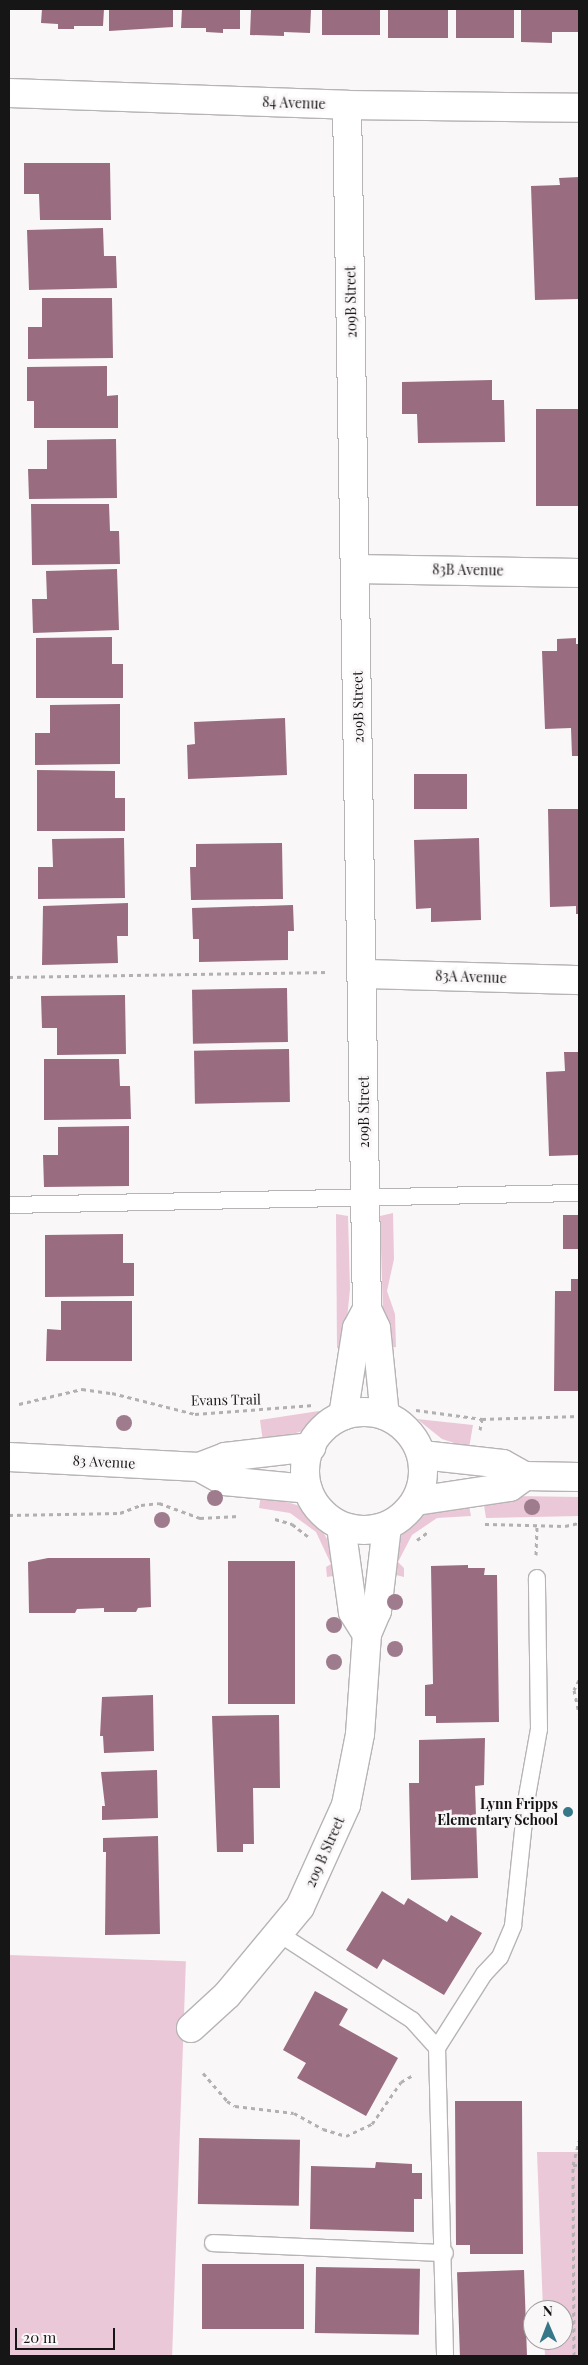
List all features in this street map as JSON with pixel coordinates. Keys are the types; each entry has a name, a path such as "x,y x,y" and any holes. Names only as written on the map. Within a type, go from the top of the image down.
{"street":[{"name":"84 Avenue","path":"9,93 347,105 579,108"},
{"name":"209B Street","path":"347,105 363,974 367,1309 376,1328 385,1416"},
{"name":"83B Avenue","path":"356,569 579,573"},
{"name":"83A Avenue","path":"363,974 579,980"},
{"name":"209B Street","path":"343,1416 357,1328 367,1309"},
{"path":"371,1412 385,1416 401,1425 414,1439 422,1455 423,1478 416,1500 404,1516 387,1526 356,1530 341,1526 326,1517 308,1489 306,1468 310,1447 329,1424 343,1416 371,1412"},
{"name":"83 Avenue","path":"9,1457 199,1467 225,1457 310,1447"},
{"path":"422,1455 503,1464 525,1476 579,1477"},
{"name":"83 Avenue","path":"199,1467 224,1481 308,1489"},
{"path":"416,1500 510,1487 525,1476"},
{"path":"341,1526 353,1612 367,1634"},
{"name":"209 B Street","path":"191,2028 227,1995 300,1907 346,1805 360,1734 367,1634 377,1611 387,1526"}],"lane":[{"path":"9,1205 579,1193"},
{"path":"445,2356 445,2254 437,2048 484,1974 500,1957 513,1926 526,1802 539,1728 537,1578"},
{"path":"278,1933 412,2020 437,2048"},
{"path":"213,2243 445,2254"}],"path":[{"path":"9,976 328,972"},
{"name":"Evans Trail","path":"19,1404 82,1389 112,1393 195,1414 253,1412 318,1404"},
{"path":"413,1407 417,1411 482,1419 579,1416"},
{"path":"9,1515 120,1513 141,1505 159,1503 200,1518 245,1515"},
{"path":"268,1518 292,1524 314,1545"},
{"path":"480,1524 565,1526 579,1523"},
{"path":"414,1548 417,1540 435,1527"},
{"path":"579,1680 574,1690 579,1713"},
{"path":"203,2074 226,2101 235,2106 289,2112 323,2130 346,2136 372,2124 407,2077 437,2074"},
{"path":"574,2356 574,2165 579,2140"},
{"path":"574,2165 579,2165"}],"shaded area":[{"path":"393,1213 394,1259 387,1291 395,1314 396,1347 389,1348 383,1314 380,1216"},
{"path":"336,1214 348,1216 350,1289 344,1349 337,1348"},
{"path":"327,1411 318,1422 303,1431 263,1442 260,1420"},
{"path":"417,1419 473,1425 469,1448 442,1439"},
{"path":"261,1495 297,1505 318,1523 331,1546 339,1575 327,1577 326,1567 331,1564 316,1532 290,1513 259,1508"},
{"path":"514,1496 579,1497 579,1516 486,1518 483,1499"},
{"path":"468,1500 471,1516 437,1518 412,1535 398,1562 404,1568 404,1577 392,1574 400,1537 416,1518 426,1510"},
{"path":"9,1955 186,1961 172,2356 9,2356"},
{"path":"537,2152 579,2152 579,2356 545,2356 545,2350 573,2350 573,2300 543,2300"}],"building":[{"path":"42,9 104,9 103,26 74,26 74,29 58,29 58,24 41,23"},
{"path":"109,9 173,9 173,27 109,31"},
{"path":"182,9 240,9 240,29 223,29 223,33 206,32 206,28 181,28"},
{"path":"251,9 311,9 310,33 284,32 284,36 250,35"},
{"path":"322,9 380,9 380,35 322,35"},
{"path":"388,9 448,9 448,38 388,38"},
{"path":"456,9 514,9 514,38 456,38"},
{"path":"521,9 579,9 579,32 552,32 552,43 521,42"},
{"path":"24,163 110,163 111,220 40,220 39,194 24,194"},
{"path":"579,177 579,299 535,300 531,186 560,185 559,178"},
{"path":"103,228 104,256 116,256 117,288 29,290 27,230"},
{"path":"42,298 112,298 113,358 28,359 28,327 42,327"},
{"path":"107,366 107,396 118,395 118,428 34,428 34,401 27,401 27,367"},
{"path":"492,380 492,400 504,400 505,442 418,443 417,414 402,414 402,382"},
{"path":"536,409 579,409 579,506 536,506"},
{"path":"116,439 117,498 29,499 28,469 47,469 47,440"},
{"path":"31,504 109,504 110,531 119,531 120,564 32,565"},
{"path":"117,569 119,630 33,633 32,599 47,599 46,571"},
{"path":"112,637 112,664 123,664 123,698 36,698 36,638"},
{"path":"576,638 576,644 579,644 579,756 572,756 571,728 545,729 542,651 557,651 557,639"},
{"path":"120,704 120,764 35,765 35,733 50,733 50,705"},
{"path":"285,718 287,775 188,779 187,745 195,744 194,722"},
{"path":"37,770 115,771 115,798 125,798 125,831 37,831"},
{"path":"414,774 467,774 467,809 414,809"},
{"path":"548,809 579,809 579,914 576,914 576,906 550,907"},
{"path":"124,838 125,898 38,899 38,867 53,867 52,839"},
{"path":"479,838 481,920 431,922 431,908 416,909 414,840"},
{"path":"282,843 283,899 191,900 190,867 196,867 196,844"},
{"path":"128,903 128,936 117,936 118,963 42,965 43,906"},
{"path":"293,905 294,931 288,931 288,960 199,962 199,939 193,939 192,908"},
{"path":"287,988 288,1042 193,1044 192,990"},
{"path":"125,995 126,1054 57,1055 57,1028 42,1028 41,996"},
{"path":"289,1049 290,1102 195,1104 194,1051"},
{"path":"564,1052 579,1052 579,1155 549,1156 546,1072 565,1071"},
{"path":"44,1059 119,1059 120,1086 130,1086 131,1119 44,1120"},
{"path":"129,1126 129,1186 44,1187 43,1155 58,1155 58,1127"},
{"path":"563,1215 579,1215 579,1249 563,1249"},
{"path":"123,1234 123,1263 134,1263 134,1296 45,1297 45,1235"},
{"path":"571,1279 579,1279 579,1391 554,1391 555,1291 571,1291"},
{"path":"61,1301 132,1301 132,1361 46,1361 47,1329 61,1330"},
{"path":"48,1558 150,1558 151,1607 138,1608 136,1612 104,1612 104,1608 77,1609 75,1613 29,1613 28,1562"},
{"path":"228,1561 295,1561 295,1704 228,1704"},
{"path":"468,1565 468,1568 485,1568 484,1575 497,1575 499,1722 436,1723 436,1716 425,1716 425,1685 433,1684 431,1566"},
{"path":"153,1695 154,1751 104,1753 103,1736 100,1736 102,1697"},
{"path":"279,1715 280,1788 253,1788 254,1844 243,1844 243,1852 217,1852 212,1716"},
{"path":"485,1738 484,1785 475,1786 478,1878 411,1880 409,1783 419,1783 419,1740"},
{"path":"157,1770 158,1818 102,1820 102,1806 105,1806 101,1772"},
{"path":"158,1836 160,1934 105,1935 106,1852 103,1852 103,1838"},
{"path":"382,1891 404,1905 408,1898 447,1922 451,1915 482,1933 444,1995 383,1959 377,1969 346,1950"},
{"path":"315,1991 348,2009 339,2025 398,2058 366,2116 297,2078 306,2063 283,2050"},
{"path":"455,2101 522,2101 523,2254 470,2254 470,2245 456,2245"},
{"path":"199,2138 300,2140 299,2206 198,2204"},
{"path":"376,2162 412,2164 412,2173 422,2173 422,2199 414,2199 414,2232 310,2229 311,2166 375,2168"},
{"path":"202,2264 304,2264 304,2329 202,2329"},
{"path":"316,2267 420,2269 419,2335 315,2333"},
{"path":"524,2270 523,2350 527,2350 527,2356 460,2356 457,2272"}],"place":[{"name":"Lynn Fripps Elementary School","path":"568,1812"}]}
